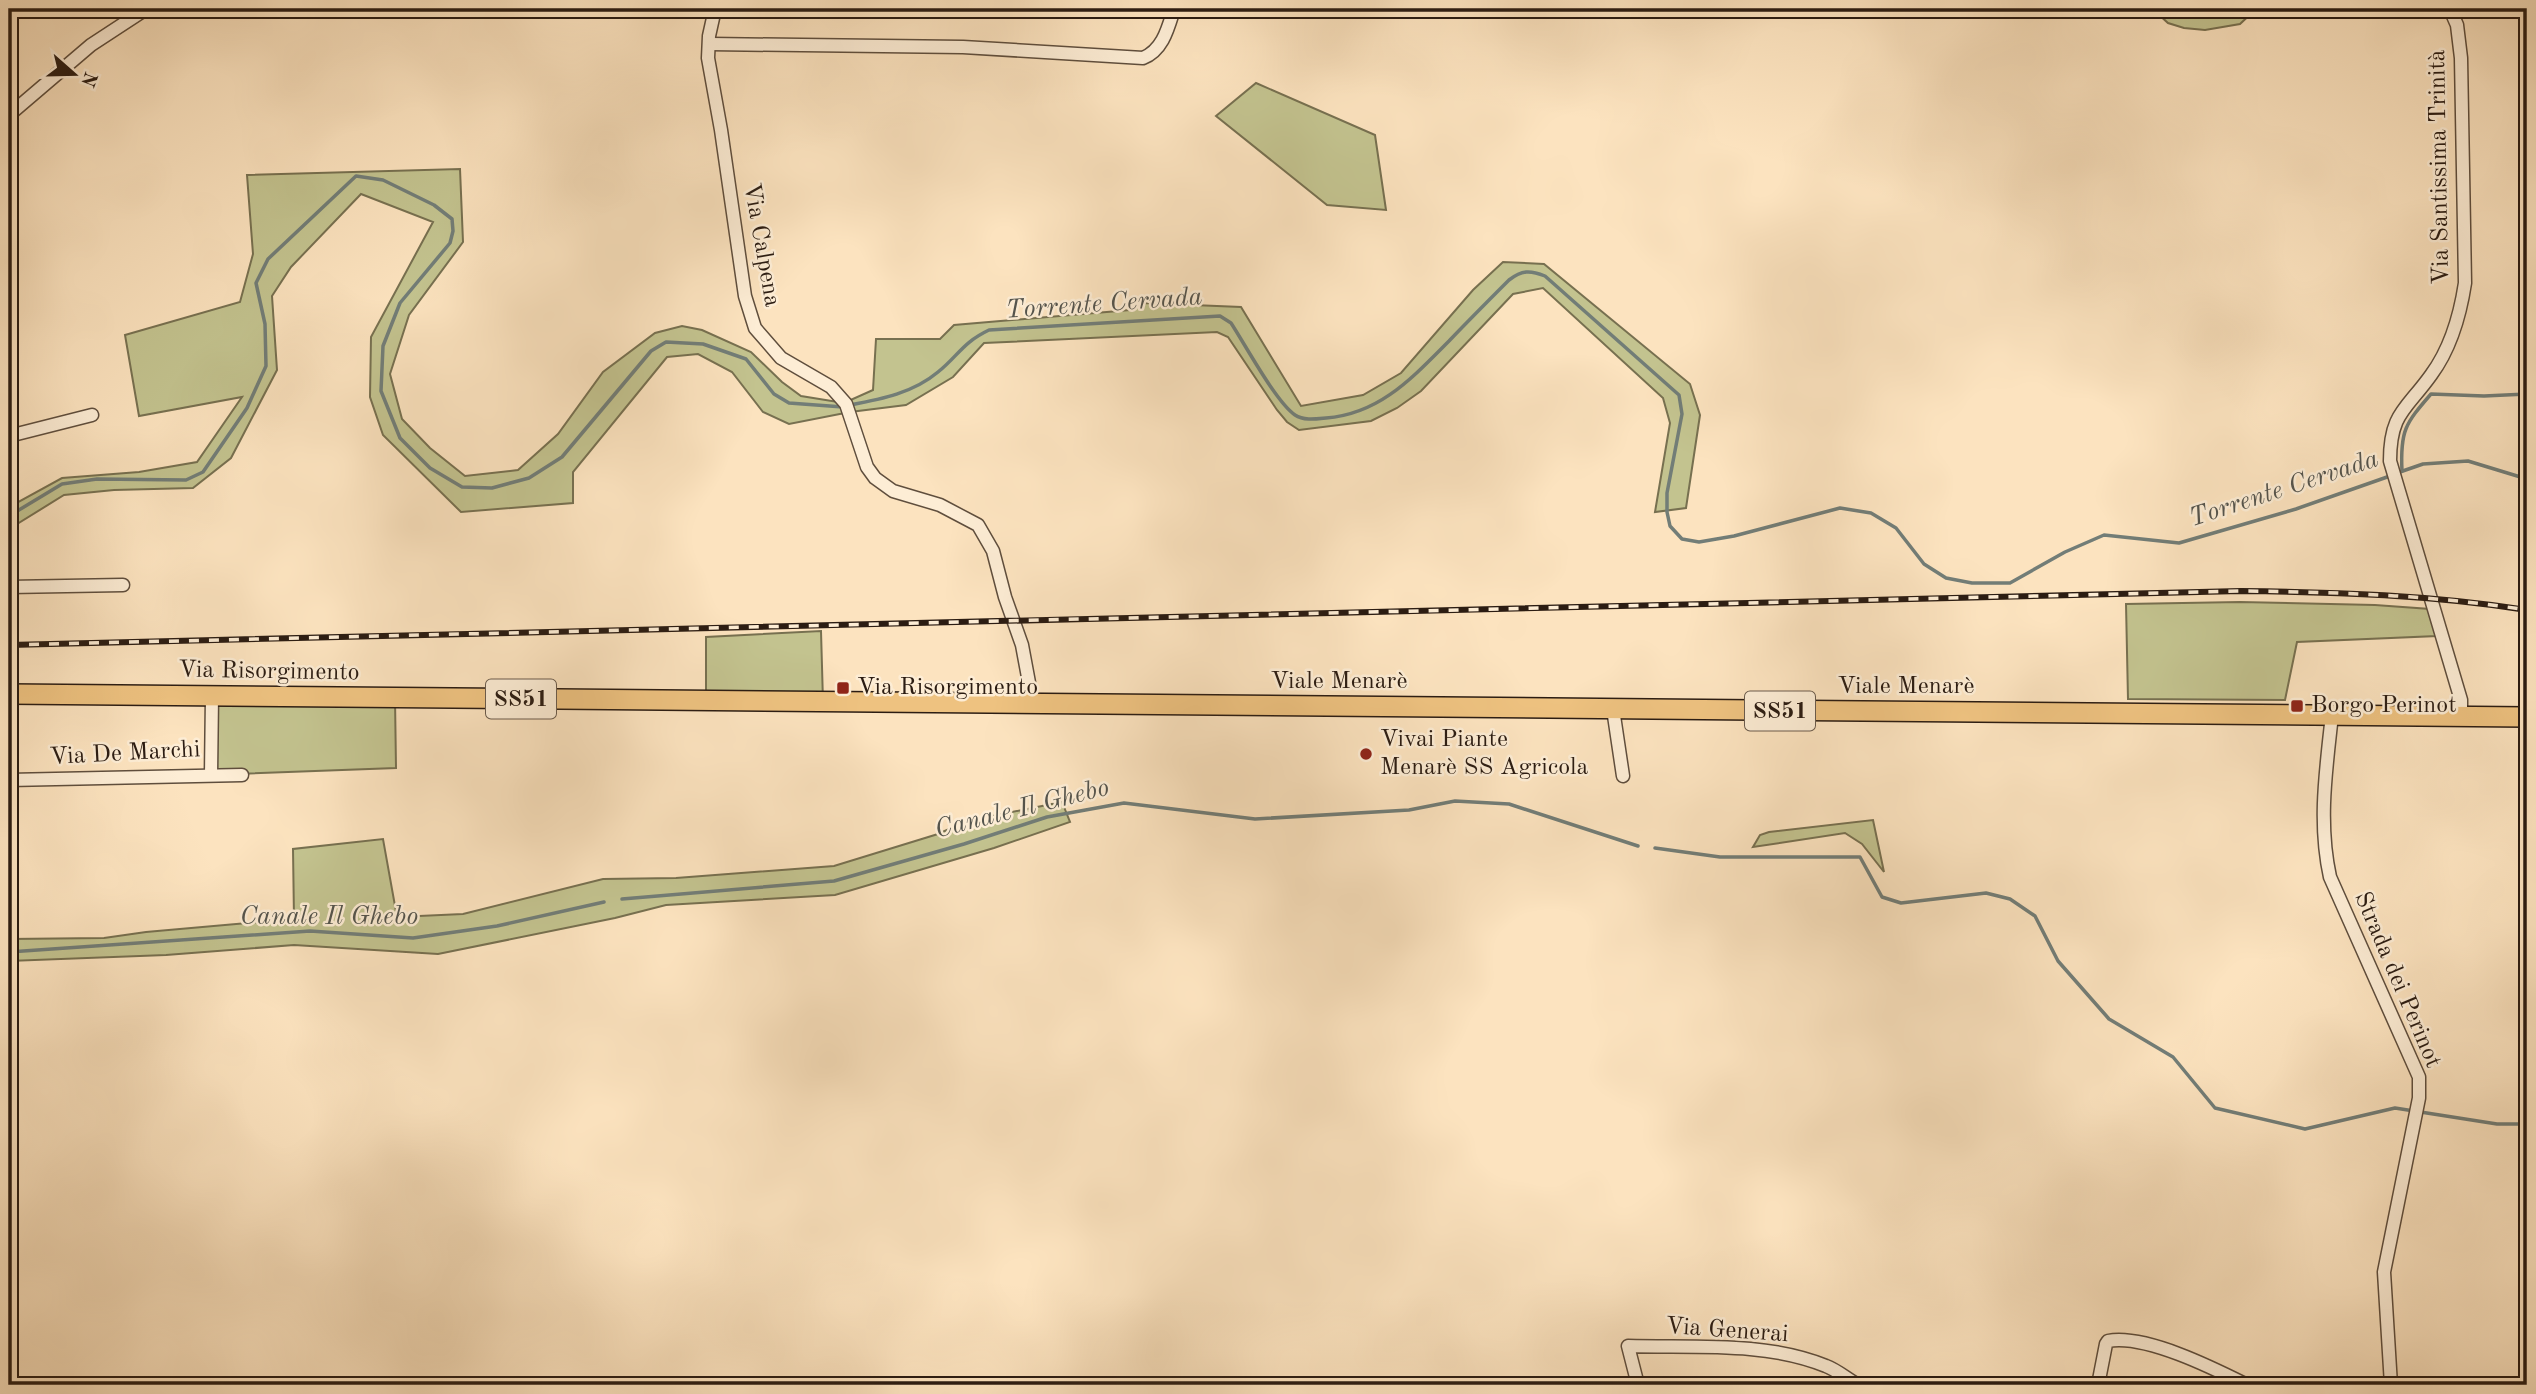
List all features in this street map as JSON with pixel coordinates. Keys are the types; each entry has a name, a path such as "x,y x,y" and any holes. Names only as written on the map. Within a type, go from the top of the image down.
{"main road":[{"name":"Via Risorgimento","path":"9,694 1033,704"},
{"name":"Viale Menarè","path":"1033,704 2527,717"}],"street":[{"path":"9,115 91,44 146,9"},
{"name":"Via Calpena","path":"715,9 709,36 708,58 744,296 755,328 782,358 831,387 848,408 867,467 875,478 893,491 940,505 978,525 993,551 1022,645 1033,704"},
{"path":"710,44 963,47 1143,58 1153,54 1162,42 1174,9"},
{"name":"Via Santissima Trinità","path":"2449,9 2457,25 2461,58 2465,284 2460,315 2445,352 2431,375 2402,409 2395,422 2390,447 2395,477 2458,687 2461,716"},
{"path":"9,436 92,415"},
{"path":"9,587 123,585"},
{"name":"Via De Marchi","path":"9,780 211,775 212,696"},
{"path":"1613,709 1623,776"},
{"name":"Strada dei Perinot","path":"2332,715 2323,804 2324,849 2330,877 2419,1077 2419,1098 2384,1272 2391,1385"},
{"path":"211,775 242,775"},
{"path":"2098,1385 2106,1344 2108,1340 2119,1339 2161,1348 2247,1385"},
{"name":"Via Generai","path":"1638,1385 1628,1346 1760,1350 1796,1356 1828,1367 1858,1385"}],"green space":[{"path":"2122,9 2256,9 2240,24 2205,30 2168,23 2157,13"},
{"path":"1256,83 1375,135 1386,210 1327,205 1216,116"},
{"path":"460,169 463,242 409,315 390,374 402,419 430,448 465,476 518,470 558,434 603,372 655,333 682,326 702,330 751,352 801,396 844,403 873,390 876,339 940,339 954,325 1130,310 1144,303 1241,307 1301,406 1363,395 1401,373 1473,290 1503,262 1544,264 1690,384 1700,415 1686,508 1655,512 1670,423 1663,398 1543,288 1513,294 1421,391 1397,408 1371,421 1299,430 1287,422 1277,410 1228,337 1217,332 984,343 953,377 906,405 789,424 763,412 732,372 698,354 667,357 573,472 573,503 461,512 383,435 370,397 371,337 433,222 361,194 291,267 272,296 277,370 231,458 193,488 114,490 64,495 9,529 9,507 62,478 139,472 197,462 242,397 139,416 125,335 240,302 253,254 247,175"},
{"path":"2240,602 2430,609 2437,636 2297,642 2285,700 2128,699 2126,604"},
{"path":"821,631 823,702 706,701 706,637"},
{"path":"212,696 395,698 396,768 211,775"},
{"path":"1062,802 1070,822 994,848 835,895 666,905 438,954 294,945 166,955 9,961 9,939 104,938 294,919 293,849 383,839 397,917 463,914 603,879 676,878 834,866 938,834 967,821"},
{"path":"1873,820 1884,872 1862,844 1845,833 1753,847 1760,835 1769,832"}],"waterway":[{"name":"Torrente Cervada","path":"9,516 62,484 97,479 186,480 203,472 247,408 266,366 265,324 256,283 268,259 356,176 383,180 434,205 452,219 450,243 400,303 383,346 381,391 400,438 430,468 462,487 492,488 529,478 562,457 651,351 666,342 703,344 746,359 774,394 789,403 843,407"},
{"name":"Torrente Cervada","path":"850,405 885,397 918,385 989,330 1220,316 1231,323 1270,386 1295,415 1310,419 1345,415 1363,409 1394,392 1422,368 1509,280 1518,274 1530,272 1545,276 1679,395 1682,414 1667,493 1667,512 1670,526 1682,539 1699,542 1734,536 1840,508 1871,513 1896,528 1924,564 1946,578 1972,583 2010,583 2065,552 2104,535 2179,543 2296,509 2390,476"},
{"path":"2402,471 2402,446 2406,429 2431,394 2527,394"},
{"name":"Torrente Cervada","path":"2397,473 2423,464 2468,461 2527,479"},
{"name":"Canale Il Ghebo","path":"622,899 834,881 1047,817 1124,803 1255,819 1409,810 1455,801 1509,804 1638,846"},
{"name":"Canale Il Ghebo","path":"1655,848 1720,857 1860,857 1882,897 1901,903 1986,893 2010,899 2035,916 2058,961 2109,1019 2173,1057 2215,1108 2305,1129 2395,1108 2497,1124 2527,1124"},
{"name":"Canale Il Ghebo","path":"9,952 310,931 413,938 497,926 604,902"}],"railway":[{"path":"9,645 2241,591 2384,595 2527,610"}],"place":[{"name":"Via Risorgimento","path":"843,688"},
{"name":"Borgo Perinot","path":"2297,706"},
{"name":"Vivai Piante Menarè SS Agricola","path":"1366,754"}]}
